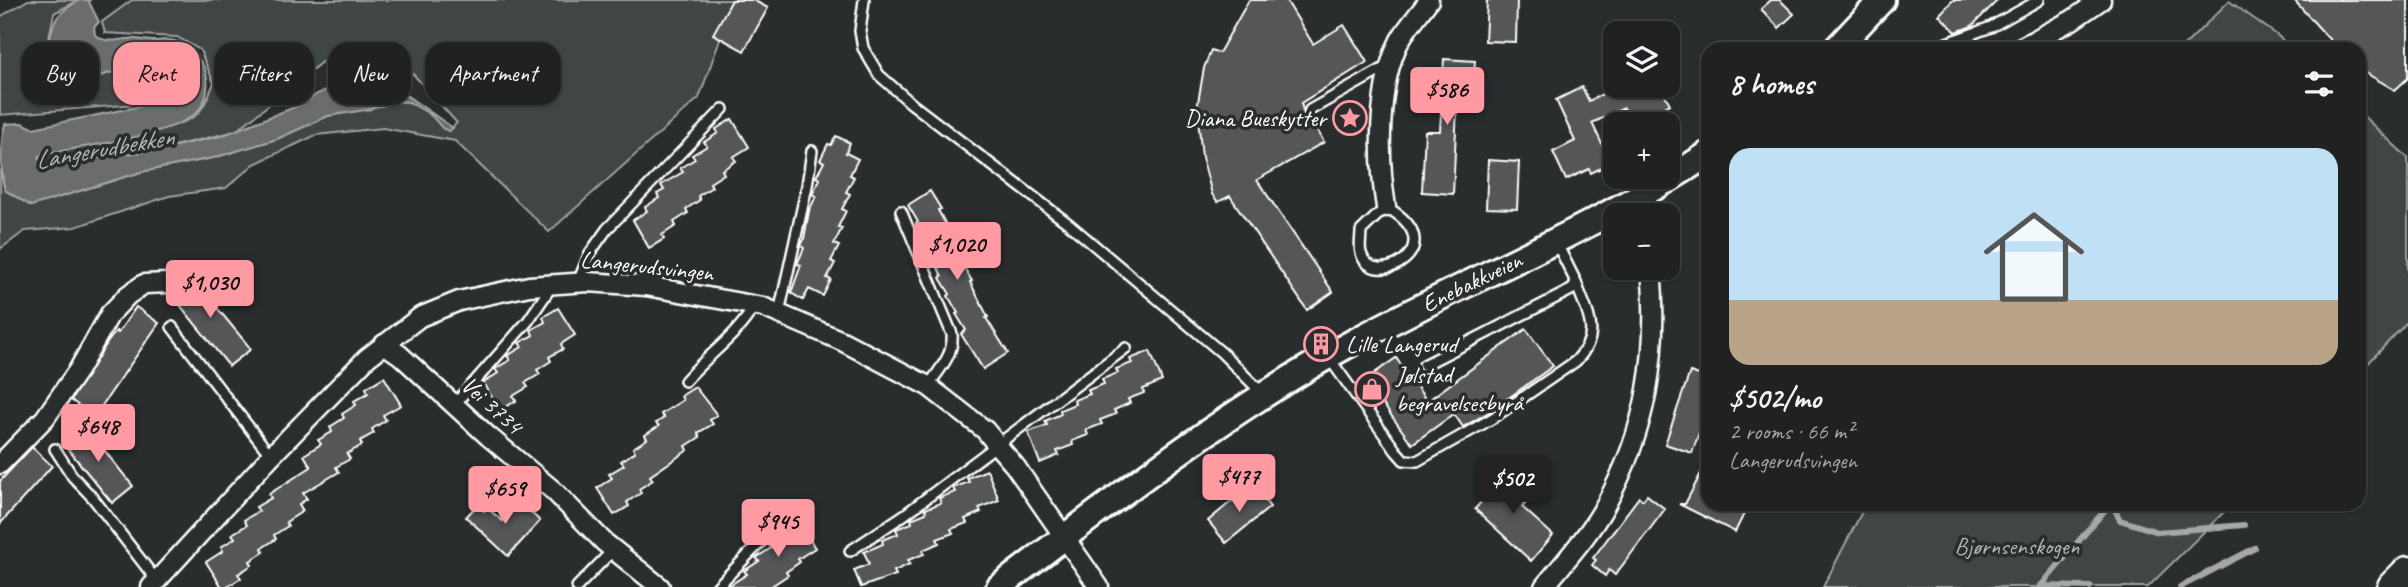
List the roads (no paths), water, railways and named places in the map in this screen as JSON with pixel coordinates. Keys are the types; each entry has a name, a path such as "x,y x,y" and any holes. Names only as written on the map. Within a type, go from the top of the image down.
{"highway":[{"path":"2393,587 2408,573"}],"main road":[{"path":"1843,42 1882,0"},
{"name":"Enebakkveien","path":"1641,203 1701,159"},
{"name":"Enebakkveien","path":"999,587 1203,435 1328,356 1555,241 1603,221"}],"street":[{"path":"1386,208 1381,158 1383,105 1391,64 1401,39 1429,0"},
{"path":"2031,42 2071,20 2098,1"},
{"path":"1544,587 1604,508 1618,481 1640,423 1652,368 1652,280"},
{"name":"Langerudsvingen","path":"154,584 271,456 367,358 420,317 459,301 529,286 578,282 646,286 755,305 842,341 928,386 985,430 1015,466 1099,587"},
{"path":"0,464 45,418 79,369 110,314 128,295 144,284 168,283"},
{"name":"Vei 3734","path":"384,344 400,355 554,491 613,550 660,587"}],"lane":[{"path":"864,0 860,32 863,48 879,75 912,104 1069,224 1222,354 1264,395"},
{"path":"1949,42 1991,27 2039,0"},
{"path":"1310,110 1391,64"},
{"path":"578,282 590,253 607,229 723,109"},
{"path":"779,313 812,151"},
{"path":"1386,208 1403,217 1414,239 1407,260 1387,268 1366,262 1361,253 1361,231 1386,208"},
{"path":"901,211 952,334 950,352 928,386"},
{"path":"1328,356 1396,451 1404,460 1417,461 1493,418 1576,361 1587,349 1592,334 1576,282 1555,241"},
{"path":"1424,365 1573,289 1576,282"},
{"path":"454,405 528,321 553,283"},
{"path":"685,381 698,366 728,341 755,305"},
{"path":"172,327 271,456"},
{"path":"850,551 904,515 976,459 998,446 1126,348"},
{"path":"55,449 154,584"},
{"path":"717,587 785,517"},
{"path":"577,587 613,550"}],"waterway":[{"path":"2040,587 2104,511"},
{"path":"2116,511 2120,520 2158,532 2244,525"},
{"path":"2180,587 2255,548"},
{"path":"2041,586 2090,587"}],"place":[{"name":"Diana Bueskytter","path":"1350,118"},
{"name":"Lille Langerud","path":"1321,344"},
{"name":"Jølstad begravelsesbyrå","path":"1372,389"}],"water label":[{"name":"Langerudbekken","path":"104,148"}],"park label":[{"name":"Bjørnsenskogen","path":"2017,546"}]}
